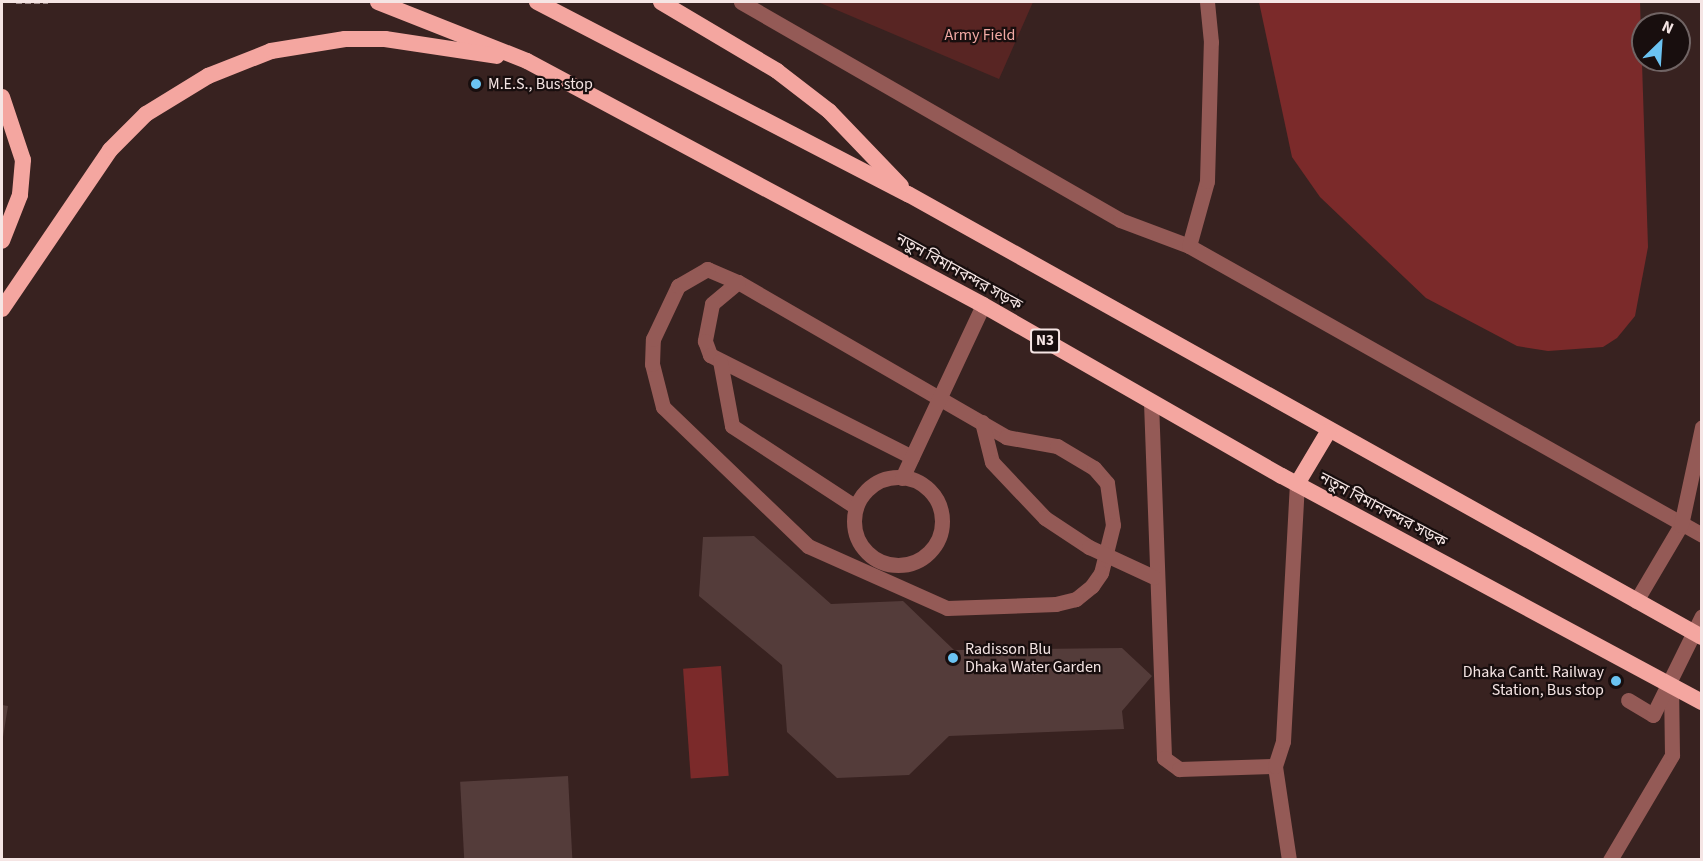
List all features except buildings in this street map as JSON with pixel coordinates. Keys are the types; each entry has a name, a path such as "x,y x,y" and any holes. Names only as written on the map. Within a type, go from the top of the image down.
{"highway":[{"name":"নতুন বিমানবন্দর সড়ক","path":"378,2 527,62 983,305 1298,484 1701,702"},
{"path":"537,2 908,194 1328,432 1701,637"},
{"path":"661,2 712,30 829,111 908,194"},
{"path":"2,309 110,150 146,114 181,92 271,51 345,39 435,45 527,62"},
{"path":"2,97 23,160 20,195 2,241"},
{"path":"1298,484 1328,432"}],"street":[{"path":"741,2 1120,220 1189,246 1701,535"},
{"path":"1189,246 1207,181 1211,42 1207,2"},
{"path":"707,269 738,282 1020,442 1057,446 1094,468 1112,503 1111,542 1101,573 1076,599 1056,604 947,608 808,546 676,424 656,387 653,339 678,286 707,269"},
{"path":"738,282 718,294 706,330 706,349 720,361 912,457"},
{"path":"902,478 983,305"},
{"path":"720,361 732,426 856,507"},
{"path":"1151,402 1154,577 1167,765 1179,770 1275,765"},
{"path":"982,422 992,462 1036,510 1089,547 1154,577"},
{"path":"1636,601 1681,525 1701,427"},
{"path":"902,478 928,490 939,507 939,535 922,558 903,565 874,558 857,536 856,507 874,484 902,478"},
{"path":"1288,860 1275,765 1283,741 1298,484"},
{"path":"1628,700 1653,715 1701,616"},
{"path":"1610,860 1672,756 1671,686"}],"path":[{"path":"16,2 48,2"}],"green space":[{"name":"Army Field","path":"818,2 1033,2 999,79"}],"shaded area":[{"path":"1259,2 1640,2 1640,12 1631,12 1631,72 1642,72 1648,247 1635,316 1617,338 1603,347 1548,351 1517,346 1426,298 1320,197 1292,157"},
{"path":"721,666 729,776 691,778 683,669"}],"place":[{"name":"M.E.S., Bus stop","path":"476,84"},
{"name":"Radisson Blu Dhaka Water Garden","path":"953,658"},
{"name":"Dhaka Cantt. Railway Station, Bus stop","path":"1616,681"}]}
